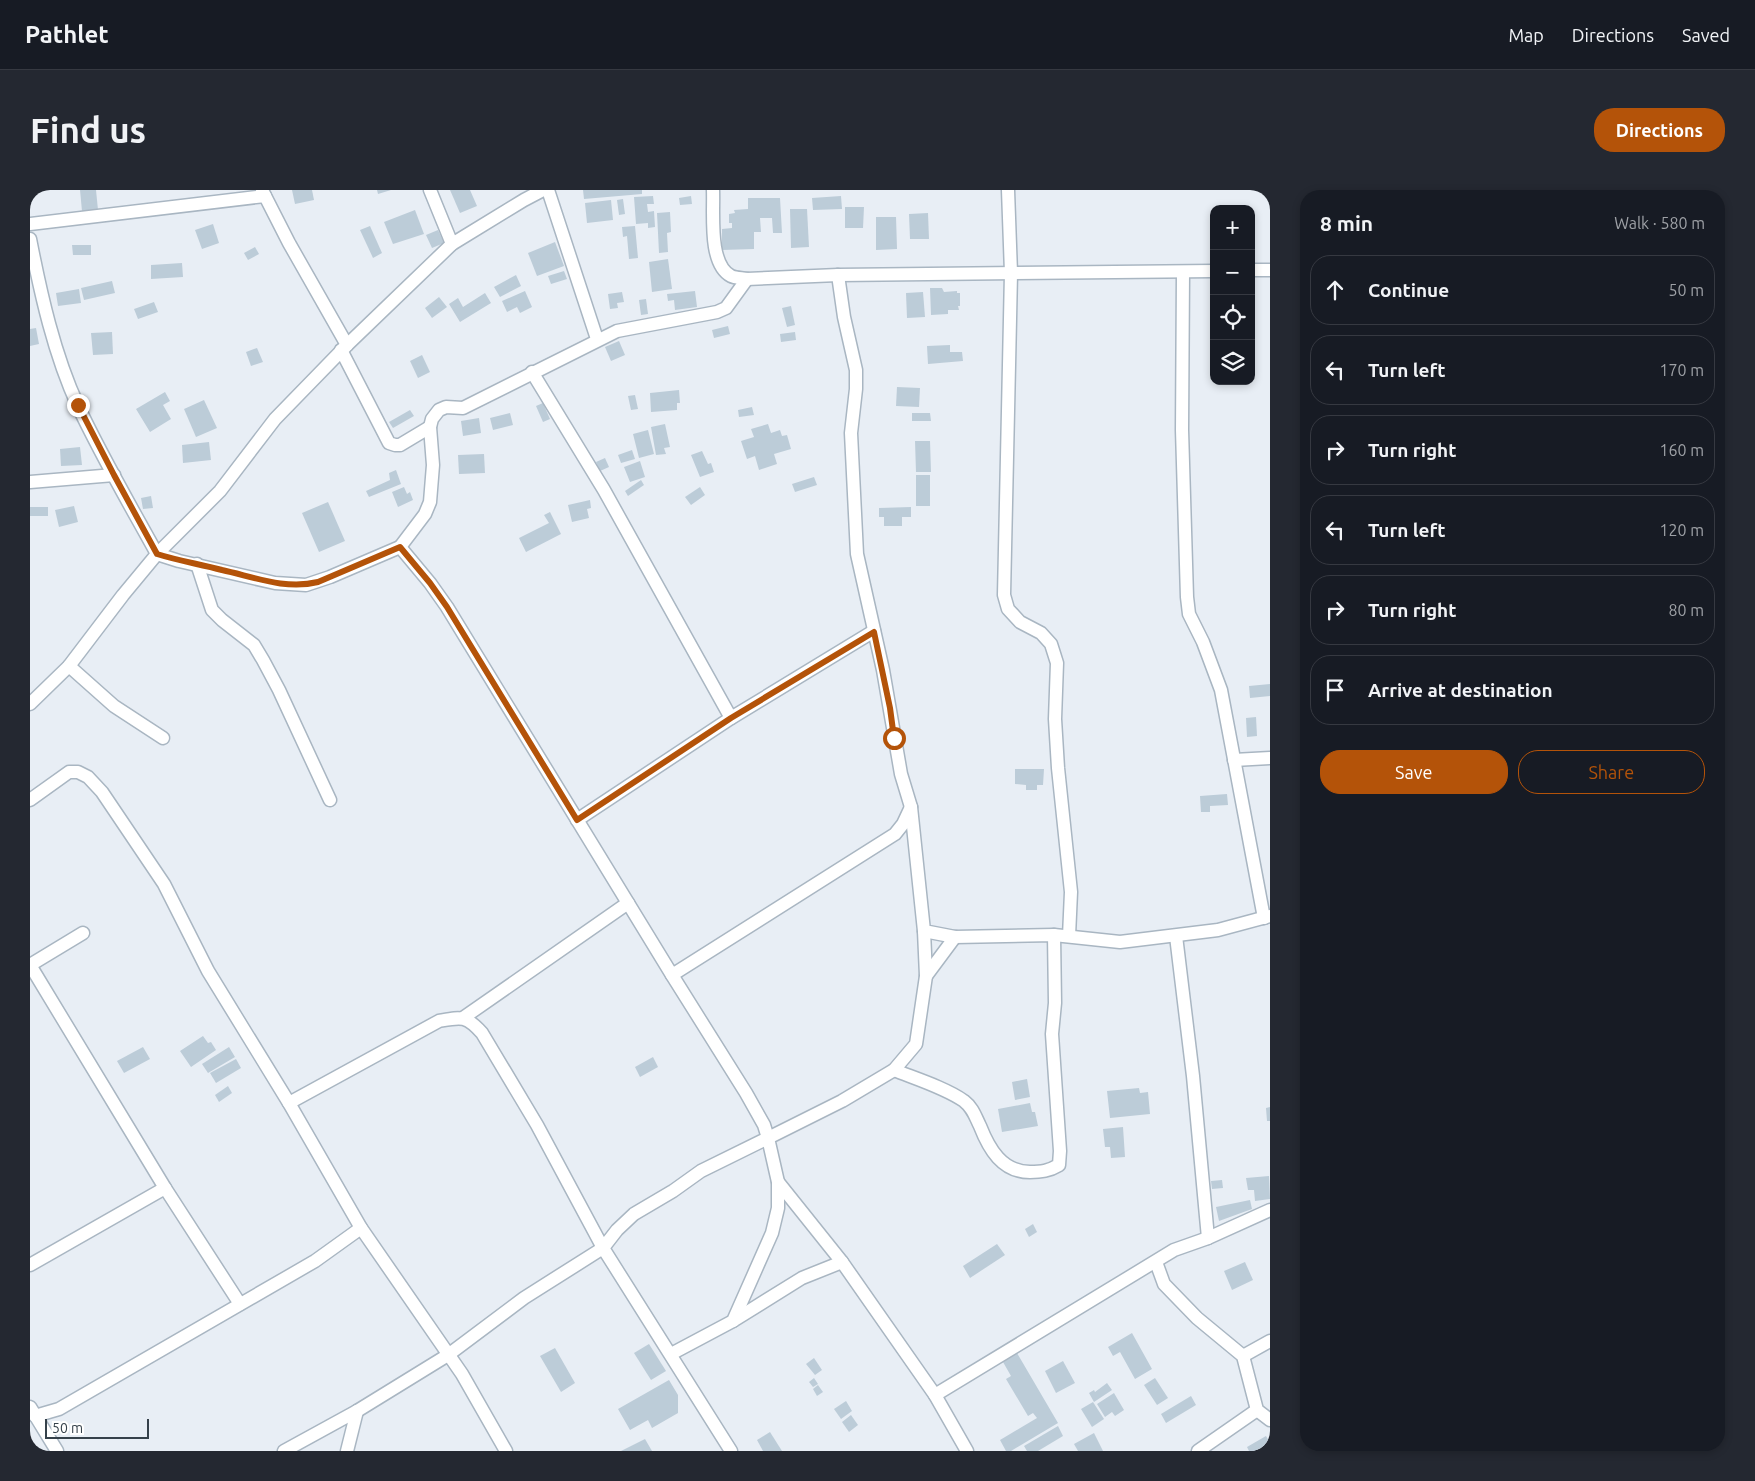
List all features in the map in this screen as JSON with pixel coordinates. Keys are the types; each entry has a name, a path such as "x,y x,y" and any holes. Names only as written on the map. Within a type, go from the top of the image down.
{"street":[{"path":"430,190 452,244"},
{"path":"30,704 69,666 157,554 220,491 275,419 344,347 452,244 522,195 543,190"},
{"path":"548,190 597,340"},
{"path":"713,190 715,250 720,266 732,277 747,279 838,275 1011,272 1210,271"},
{"path":"1008,190 1011,272 1004,595 1008,610 1020,622 1042,633 1051,644 1057,663 1055,719 1058,768 1071,892 1069,936"},
{"path":"30,224 263,193 344,347 389,443 400,445 430,427"},
{"path":"30,238 38,280 61,362 78,405 157,554 275,583 306,585 324,580 400,547 425,514 430,502 433,465 430,427 432,419 439,410 446,407 463,408 597,340 625,329 717,312 726,308 747,279"},
{"path":"1255,270 1270,270"},
{"path":"924,930 955,937 1054,935 1120,942 1218,930 1267,917 1221,690 1203,642 1189,614 1182,430 1183,272"},
{"path":"284,1451 357,1411 448,1355 524,1298 603,1248 617,1230 634,1214 702,1171 842,1101 894,1070 916,1044 926,976 924,930 911,806 899,765 884,680 857,554 851,433 856,389 856,370 844,317 838,275"},
{"path":"532,372 604,490 731,718"},
{"path":"30,482 114,475"},
{"path":"400,547 447,607 764,1125 778,1182 778,1208 772,1233 733,1321"},
{"path":"197,564 212,610 254,645 263,660 330,800"},
{"path":"577,820 731,718 874,632"},
{"path":"69,666 114,706 163,738"},
{"path":"1234,760 1270,758"},
{"path":"30,800 69,772 78,772 88,777 102,792 164,884 208,971 289,1103 360,1228 462,1374 506,1451"},
{"path":"672,975 895,834 903,824 911,806"},
{"path":"895,834 915,843"},
{"path":"289,1103 439,1021 463,1018 628,903"},
{"path":"83,933 30,965 165,1188 240,1304"},
{"path":"894,1070 963,1100 974,1110 984,1137 997,1157 1006,1166 1022,1172 1043,1172 1059,1165 1060,1151 1052,1034 1055,1003 1054,935"},
{"path":"1176,936 1193,1076 1208,1238"},
{"path":"926,976 955,937"},
{"path":"463,1018 482,1033 537,1125 603,1248 731,1451"},
{"path":"778,1182 842,1262 935,1395 967,1451"},
{"path":"30,1265 165,1188"},
{"path":"935,1395 1174,1250 1208,1238 1270,1210"},
{"path":"57,1451 33,1412 59,1409 315,1261 360,1228"},
{"path":"671,1354 733,1321 802,1278 842,1262"},
{"path":"1156,1262 1164,1284 1198,1318 1243,1356 1257,1410 1270,1420"},
{"path":"1243,1356 1270,1341"},
{"path":"1198,1451 1257,1410"},
{"path":"347,1451 357,1411"}],"building":[{"path":"80,190 96,190 98,210 82,211"},
{"path":"292,190 312,190 314,200 295,204"},
{"path":"377,190 391,190 378,194"},
{"path":"450,190 470,190 477,206 460,213"},
{"path":"583,190 642,190 642,194 584,199"},
{"path":"653,196 654,204 647,204 648,212 654,211 655,227 648,228 648,223 636,224 634,197"},
{"path":"691,196 692,204 680,205 679,198"},
{"path":"841,196 842,209 813,210 812,198"},
{"path":"748,198 780,198 782,233 773,233 772,218 760,218 761,232 754,232 754,249 722,250 722,229 732,228 732,223 729,223 729,214 735,213 734,210 748,209"},
{"path":"623,199 625,214 619,215 617,200"},
{"path":"611,200 613,220 587,223 585,203"},
{"path":"845,207 864,207 863,228 845,228"},
{"path":"790,209 807,209 809,247 791,248"},
{"path":"415,210 424,234 393,244 384,222"},
{"path":"670,212 671,232 667,233 668,252 659,253 657,213"},
{"path":"928,213 929,239 910,239 909,214"},
{"path":"876,217 896,217 897,249 876,250"},
{"path":"213,224 219,243 202,249 195,230"},
{"path":"370,226 382,253 373,258 360,230"},
{"path":"635,226 638,258 629,259 627,236 623,237 622,227"},
{"path":"438,230 444,243 432,248 426,235"},
{"path":"555,242 564,266 537,276 528,253"},
{"path":"72,245 91,245 91,255 73,255"},
{"path":"255,247 259,254 248,260 244,253"},
{"path":"668,259 672,289 652,292 649,262"},
{"path":"182,263 183,277 151,279 151,265"},
{"path":"564,271 567,279 551,284 548,276"},
{"path":"516,275 521,286 500,297 494,287"},
{"path":"112,281 115,293 84,300 81,288"},
{"path":"930,288 942,288 944,292 957,291 957,293 960,293 959,310 948,310 948,314 931,315"},
{"path":"79,289 81,303 58,306 56,293"},
{"path":"525,291 532,307 520,313 517,307 507,312 502,301"},
{"path":"695,291 697,307 675,310 674,300 668,301 667,294"},
{"path":"622,292 624,302 617,303 618,308 610,309 608,294"},
{"path":"923,292 925,317 907,318 906,293"},
{"path":"485,293 491,303 460,322 449,304 458,298 463,307"},
{"path":"439,297 447,307 432,318 425,308"},
{"path":"646,299 648,314 641,315 639,300"},
{"path":"154,302 158,312 138,319 134,309"},
{"path":"791,306 795,325 787,327 782,308"},
{"path":"728,326 730,334 714,338 712,330"},
{"path":"36,328 39,344 30,346 30,329"},
{"path":"112,332 113,354 93,355 91,333"},
{"path":"795,332 796,340 781,342 780,334"},
{"path":"619,341 625,355 611,361 605,347"},
{"path":"950,345 950,352 962,352 963,361 928,364 927,346"},
{"path":"257,348 263,362 251,366 246,352"},
{"path":"422,355 430,372 418,378 410,361"},
{"path":"897,387 920,388 919,407 896,406"},
{"path":"679,390 680,403 677,403 677,410 651,412 650,393"},
{"path":"165,392 170,401 163,405 171,419 150,432 136,409"},
{"path":"635,395 638,409 631,410 628,396"},
{"path":"204,400 217,428 196,437 184,409"},
{"path":"543,403 550,419 543,422 536,406"},
{"path":"752,407 754,415 739,417 738,410"},
{"path":"410,410 414,416 393,428 389,422"},
{"path":"510,413 513,425 493,430 490,418"},
{"path":"912,413 930,413 931,421 912,421"},
{"path":"479,418 481,433 463,436 461,421"},
{"path":"665,424 670,447 664,448 666,454 656,455 651,427"},
{"path":"768,424 771,433 780,430 782,436 787,435 791,449 774,454 777,464 759,470 755,456 747,459 741,441 754,437 751,429"},
{"path":"648,430 654,454 639,458 633,434"},
{"path":"915,441 930,441 931,472 916,472"},
{"path":"209,442 211,460 183,463 182,445"},
{"path":"80,447 82,465 61,466 60,449"},
{"path":"632,450 635,459 621,463 618,455"},
{"path":"702,451 708,464 711,463 714,472 700,477 691,455"},
{"path":"484,454 485,473 459,474 458,455"},
{"path":"605,458 609,467 600,471 596,462"},
{"path":"640,461 645,477 630,482 624,467"},
{"path":"396,470 401,484 369,497 366,491 390,480 389,473"},
{"path":"916,475 930,475 930,506 916,506"},
{"path":"814,477 817,485 795,492 792,484"},
{"path":"641,480 644,485 628,496 625,491"},
{"path":"404,487 407,494 410,492 413,500 398,507 392,492"},
{"path":"700,487 705,495 691,505 685,497"},
{"path":"151,496 153,508 143,509 141,498"},
{"path":"590,500 591,508 587,509 589,518 572,522 568,505"},
{"path":"328,502 345,541 319,552 302,513"},
{"path":"74,506 78,522 59,527 55,510"},
{"path":"30,507 48,507 48,516 30,516"},
{"path":"911,507 911,517 902,517 902,526 884,526 884,517 879,517 879,508"},
{"path":"550,512 561,534 526,552 519,538 549,523 544,515"},
{"path":"1270,684 1270,696 1250,698 1249,686"},
{"path":"1256,717 1257,736 1247,737 1246,718"},
{"path":"1015,769 1044,769 1043,785 1037,785 1037,790 1026,790 1026,785 1015,784"},
{"path":"1227,794 1228,805 1210,806 1210,812 1201,812 1200,796"},
{"path":"203,1036 208,1043 211,1042 216,1050 191,1067 180,1051"},
{"path":"143,1047 150,1059 124,1073 117,1061"},
{"path":"229,1047 235,1057 208,1073 202,1064"},
{"path":"653,1057 658,1067 640,1077 635,1067"},
{"path":"236,1059 241,1068 216,1083 210,1073"},
{"path":"1027,1079 1030,1097 1015,1100 1012,1082"},
{"path":"228,1086 232,1093 219,1102 215,1095"},
{"path":"1139,1088 1140,1093 1148,1092 1150,1114 1110,1118 1107,1091"},
{"path":"1030,1103 1032,1112 1035,1112 1038,1126 1002,1132 998,1109"},
{"path":"1270,1107 1270,1121 1267,1121 1266,1108"},
{"path":"1123,1127 1125,1157 1111,1158 1110,1147 1105,1147 1103,1129"},
{"path":"1269,1176 1270,1199 1255,1201 1254,1190 1248,1190 1246,1178"},
{"path":"1222,1180 1223,1188 1212,1189 1211,1181"},
{"path":"1250,1200 1252,1209 1219,1221 1216,1207"},
{"path":"1033,1224 1037,1232 1029,1237 1025,1229"},
{"path":"997,1244 1005,1255 970,1278 963,1266"},
{"path":"1245,1262 1253,1280 1232,1290 1224,1271"},
{"path":"1132,1333 1152,1369 1135,1379 1120,1352 1113,1356 1108,1347"},
{"path":"649,1344 666,1371 651,1380 634,1353"},
{"path":"555,1348 575,1383 561,1392 540,1356"},
{"path":"1017,1353 1058,1423 1011,1451 1006,1451 1000,1440 1037,1418 1033,1413 1028,1416 1006,1379 1011,1376 1003,1362"},
{"path":"814,1358 822,1370 815,1375 806,1364"},
{"path":"1063,1361 1075,1383 1056,1393 1045,1371"},
{"path":"814,1378 818,1384 813,1387 809,1382"},
{"path":"1155,1378 1168,1398 1157,1405 1144,1385"},
{"path":"669,1380 678,1395 678,1413 652,1428 648,1420 630,1430 618,1409"},
{"path":"1107,1383 1112,1390 1094,1402 1089,1393 1094,1390 1095,1392"},
{"path":"818,1385 823,1392 817,1396 813,1389"},
{"path":"1114,1393 1124,1410 1115,1416 1112,1412 1105,1417 1097,1404"},
{"path":"1191,1396 1196,1405 1166,1423 1161,1414"},
{"path":"846,1401 852,1411 841,1419 834,1409"},
{"path":"1093,1402 1104,1419 1092,1427 1081,1409"},
{"path":"851,1415 858,1425 849,1432 842,1422"},
{"path":"1058,1426 1063,1436 1038,1451 1027,1451 1024,1446"},
{"path":"770,1432 782,1451 763,1451 757,1440"},
{"path":"1094,1433 1103,1451 1078,1451 1074,1444"},
{"path":"1266,1436 1270,1443 1270,1451 1249,1451 1247,1447"},
{"path":"645,1439 652,1451 621,1451"}],"route":[{"path":"78,405 157,554 179,561 275,583 306,585 318,582 400,547 447,607 577,820 731,718 874,632 890,708 894,738"}]}
